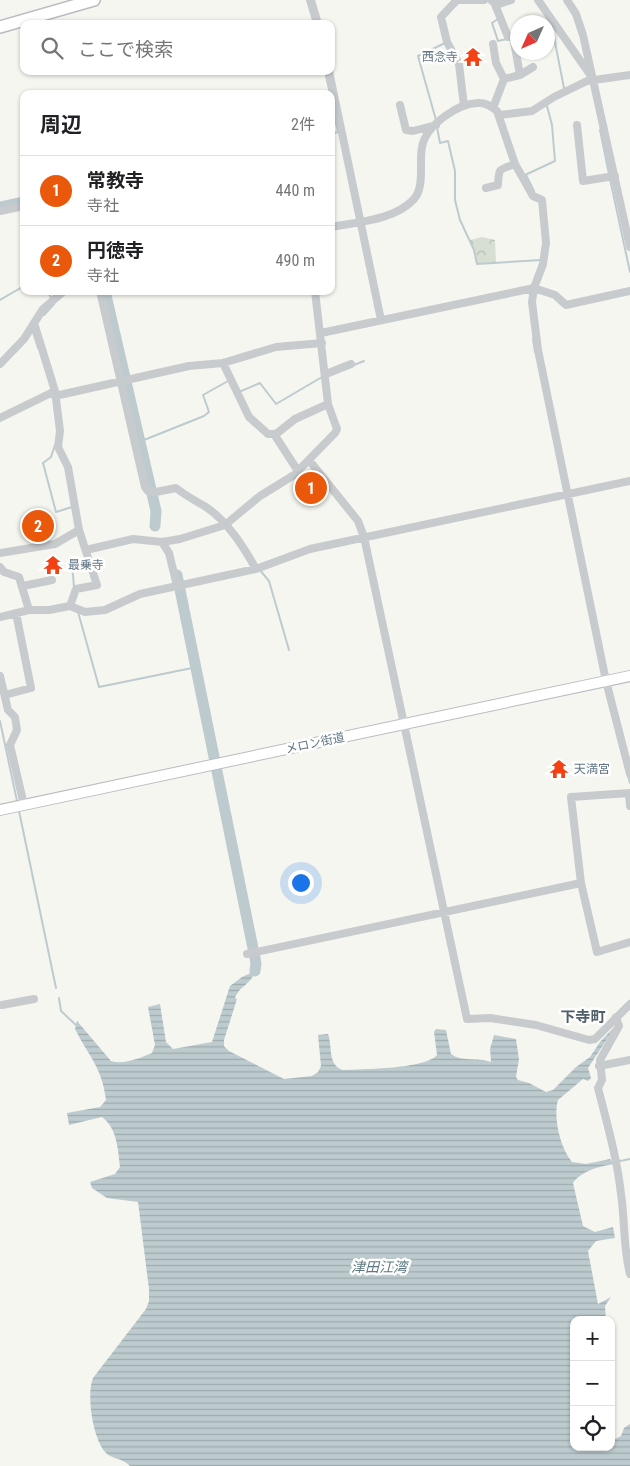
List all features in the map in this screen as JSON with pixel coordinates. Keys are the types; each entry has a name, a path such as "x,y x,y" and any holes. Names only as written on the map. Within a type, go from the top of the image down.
{"main road":[{"path":"24,20 94,0"},
{"path":"0,27 20,21"}],"street":[{"path":"311,0 317,20"},
{"path":"464,106 458,64 448,42 441,17 457,0 484,0"},
{"path":"492,1 499,4 511,0"},
{"path":"538,0 593,80"},
{"path":"567,0 576,14 593,80 612,177 630,247"},
{"path":"492,1 508,37 513,36 520,75"},
{"path":"493,44 496,63 504,79 493,108"},
{"path":"504,79 520,75 533,67"},
{"path":"330,75 333,90"},
{"path":"500,115 532,111 554,97 593,80 630,75"},
{"path":"335,100 381,320"},
{"path":"335,226 387,216 415,198 419,182 422,147 427,135 436,125 464,106 480,102 493,108 500,115 515,164 533,196 542,200 546,243 543,264 534,288 532,302 538,350 558,440 566,496 606,681 630,774"},
{"path":"400,105 406,130 413,131 436,125"},
{"path":"577,125 583,182 612,177"},
{"path":"486,188 496,187 498,171 515,164"},
{"path":"0,211 20,207"},
{"path":"320,333 534,288 556,295 566,305 630,291"},
{"path":"0,364 24,339 43,309 59,295"},
{"path":"101,295 123,381 145,487 156,492 176,488 192,501 206,507 240,542 256,569"},
{"path":"86,550 133,539 162,542 180,539 225,525 260,496 298,471 337,429 328,404 315,295"},
{"path":"34,323 55,393 60,431 58,447 68,468 79,530 96,585 76,589 70,606"},
{"path":"0,418 55,393 123,381 189,366 223,363 276,347 322,344"},
{"path":"223,363 249,417 268,434 274,434 295,419 328,404"},
{"path":"326,374 351,364"},
{"path":"274,434 298,471"},
{"path":"309,460 358,521 364,537 467,1019 490,1018 536,1025 589,1040 595,1039 630,1004"},
{"path":"70,606 77,611 85,612 105,610 140,594 256,569 310,549 630,481"},
{"path":"0,553 55,544 79,530"},
{"path":"162,542 169,553 179,585"},
{"path":"0,567 4,572 18,576 23,586 29,610"},
{"path":"23,586 52,580"},
{"path":"0,617 29,610 58,610 70,606"},
{"path":"5,695 31,688 16,613"},
{"path":"0,676 8,710 15,717 17,730 10,745 24,805"},
{"name":"メロン街道","path":"0,810 630,676"},
{"path":"630,806 630,793 571,797 581,882 597,952 630,942"},
{"path":"247,954 581,882"},
{"path":"2,1005 34,999"},
{"path":"616,1017 619,1026 602,1056 599,1066 602,1080 598,1088 618,1167 630,1274"},
{"path":"599,1066 630,1060"}],"green space":[{"path":"482,237 495,240 496,263 477,263 470,240"}],"water":[{"name":"津田江湾","path":"255,971 251,979 235,998 237,999 224,1040 224,1046 229,1051 284,1079 312,1076 318,1072 321,1066 318,1035 328,1034 331,1055 338,1068 343,1070 378,1069 407,1066 431,1060 437,1055 434,1032 436,1029 446,1030 451,1054 464,1059 491,1062 490,1049 494,1035 516,1039 519,1059 516,1077 518,1080 529,1083 546,1092 553,1090 576,1067 590,1057 600,1042 617,1024 588,1068 591,1078 588,1081 583,1079 558,1100 556,1115 561,1141 572,1162 586,1164 610,1159 614,1164 586,1172 573,1183 583,1226 595,1232 613,1227 615,1238 596,1241 588,1251 598,1304 611,1297 605,1306 606,1316 570,1316 570,1451 615,1451 615,1439 621,1436 624,1428 630,1424 630,1466 130,1466 106,1453 101,1447 92,1417 90,1395 93,1378 146,1309 149,1301 149,1289 138,1202 107,1198 92,1188 90,1182 115,1174 120,1167 114,1133 102,1117 69,1125 67,1113 100,1107 106,1100 98,1070 75,1029 77,1021 111,1061 116,1062 132,1060 152,1053 155,1045 148,1007 160,1004 166,1042 173,1049 212,1042 230,986 242,977"}],"waterway":[{"path":"307,0 313,20"},
{"path":"498,19 492,23 498,41 507,39"},
{"path":"555,42 564,88"},
{"path":"436,120 418,56 445,43"},
{"path":"326,75 329,90"},
{"path":"525,175 555,161 552,125 547,106"},
{"path":"335,119 338,132 335,133"},
{"path":"437,127 440,143 448,141 455,171 455,200 460,220 474,250 477,264 541,260"},
{"path":"600,130 609,174"},
{"path":"526,175 534,191"},
{"path":"610,179 630,272"},
{"path":"0,207 20,203"},
{"path":"0,300 20,288"},
{"path":"106,295 156,511 155,526"},
{"path":"44,315 54,304"},
{"path":"33,332 38,348"},
{"path":"533,339 535,352"},
{"path":"354,365 364,361"},
{"path":"239,392 260,383 276,404 322,377"},
{"path":"139,442 204,416 209,412 203,395 228,381"},
{"path":"55,445 51,457 43,463 56,512 72,507"},
{"path":"74,587 72,564 86,560"},
{"path":"259,569 269,581 289,650"},
{"path":"177,575 256,963 255,971"},
{"path":"78,612 99,687 197,667"},
{"path":"0,721 17,801"},
{"path":"628,775 630,783"},
{"path":"19,811 56,988"},
{"path":"59,998 61,1011 77,1026"},
{"path":"620,1161 630,1159"}],"place":[{"name":"西念寺","path":"473,57"},
{"name":"常教寺","path":"311,488"},
{"name":"円徳寺","path":"38,526"},
{"name":"最乗寺","path":"53,565"},
{"name":"天満宮","path":"559,769"}],"district":[{"name":"下寺町","path":"583,1017"}]}
